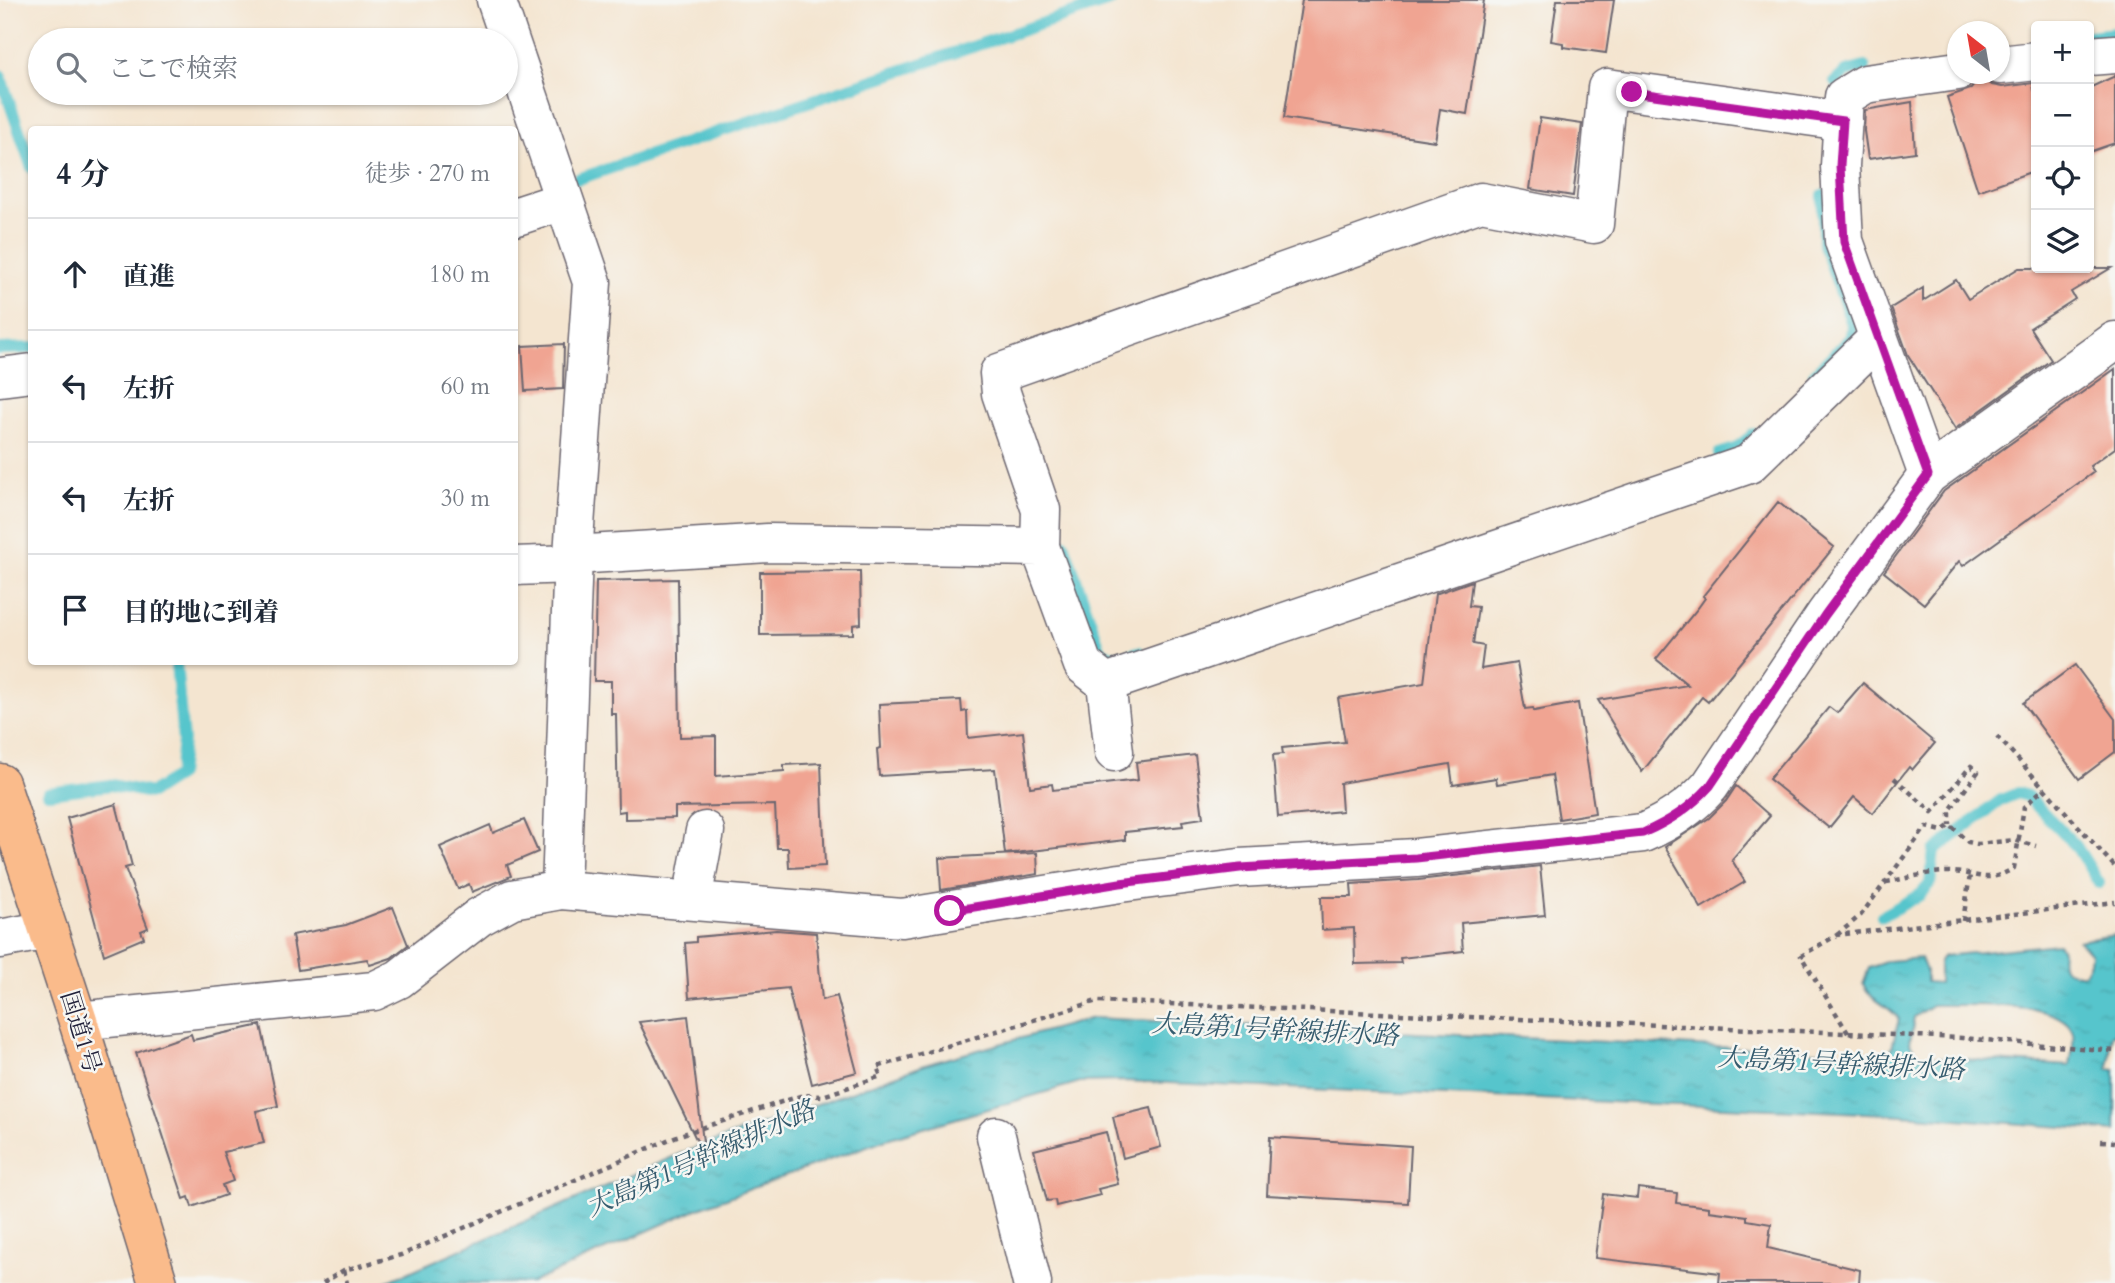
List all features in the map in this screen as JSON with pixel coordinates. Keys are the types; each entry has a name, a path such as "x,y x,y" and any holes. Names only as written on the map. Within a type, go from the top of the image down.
{"highway":[{"name":"国道1号","path":"0,783 78,1021 158,1283"}],"street":[{"path":"496,0 505,28"},
{"path":"2094,56 2115,54"},
{"path":"2010,64 2031,62"},
{"path":"518,66 592,282 573,560 561,890"},
{"path":"1928,475 1844,242 1840,166 1844,97 1865,84 1947,73"},
{"path":"1114,752 1106,683 1083,664 1040,547 1041,510 1002,393 999,373 1481,202 1594,224 1607,88 1843,121"},
{"path":"518,216 563,201"},
{"path":"1106,683 1749,464 1877,339"},
{"path":"78,1021 374,991 399,979 479,916 512,899 561,890 902,918 1120,883 1240,868 1416,858 1643,833 1666,823 1693,805 1710,786 1825,615 1928,475 2115,341"},
{"path":"0,377 28,374"},
{"path":"518,566 768,543 1040,547"},
{"path":"692,901 705,831"},
{"path":"0,939 48,930"},
{"path":"996,1136 1032,1283"}],"path":[{"path":"1997,736 2115,867"},
{"path":"1894,778 1932,812 1971,766 1978,772 1950,810 1952,828 1965,839 1978,844 2018,841 2036,846"},
{"path":"1885,883 1950,872 1993,879 2014,868 2024,807 2044,788"},
{"path":"1848,1033 1801,956 1837,935 1860,915 1926,827 1942,831 1952,828"},
{"path":"1963,921 1970,875"},
{"path":"1837,935 2115,902"},
{"path":"323,1283 344,1270 401,1255 677,1136 803,1095 823,1096 881,1076 877,1067 1097,1001 1922,1036 2115,1051"},
{"path":"2102,1140 2115,1142"},
{"path":"344,1270 347,1283"}],"water":[{"name":"大島第1号幹線排水路","path":"2115,935 2115,1034 2112,1034 2108,1069 2115,1070 2115,1131 1889,1114 1122,1081 1080,1082 886,1139 699,1208 531,1283 384,1283 682,1153 928,1064 1093,1018 1890,1055 1899,1019 1867,991 1863,984 1869,968 1888,961 1921,958 1926,971 1926,982 1939,983 1939,961 1944,956 2058,944 2062,950 2065,969 2072,973 2084,973 2091,954 2079,941","holes":["1932,1005 2010,1006 2051,1014 2066,1022 2073,1033 2070,1066 1917,1056 1910,1043 1914,1017"]}],"building":[{"path":"1302,0 1484,0 1467,114 1440,109 1435,141 1284,118"},
{"path":"1557,0 1614,0 1606,53 1563,47 1563,43 1551,41"},
{"path":"2115,76 2115,143 2094,150 2094,147 2094,86"},
{"path":"2031,83 2031,172 1978,191 1947,97 1971,89 1975,84 2002,87"},
{"path":"1912,102 1915,152 1868,159 1864,131 1865,110"},
{"path":"1540,118 1582,124 1573,196 1530,189"},
{"path":"2019,268 2031,268 2031,273 2094,273 2094,268 2111,268 2071,292 2075,299 2030,328 2051,360 1955,429 1908,355 1891,308 1923,288 1923,301 1956,280 1968,299"},
{"path":"564,344 563,389 525,391 522,346"},
{"path":"2115,369 2115,448 2090,466 2094,472 1963,566 1959,561 1924,604 1884,572 1944,491"},
{"path":"1778,502 1834,547 1708,702 1702,697 1642,772 1598,700 1688,685 1656,659"},
{"path":"860,571 861,624 853,625 853,634 760,635 760,572"},
{"path":"678,579 680,737 716,736 716,776 784,771 784,765 821,763 825,866 789,868 788,848 777,848 775,805 675,807 675,818 625,819 625,811 618,812 616,714 611,714 611,681 594,681 596,581"},
{"path":"1472,581 1469,606 1478,607 1473,644 1484,646 1481,669 1517,663 1525,709 1533,708 1534,711 1578,703 1595,813 1559,819 1552,775 1497,784 1496,778 1453,785 1450,764 1340,783 1342,811 1278,817 1273,755 1283,754 1282,748 1345,742 1338,698 1424,683 1435,594"},
{"path":"2075,665 2115,719 2115,752 2079,779 2023,703"},
{"path":"1863,683 1935,743 1912,770 1909,767 1873,813 1854,797 1829,828 1769,779 1829,707 1837,713"},
{"path":"961,700 962,712 967,711 968,738 1023,732 1030,787 1052,784 1053,790 1138,780 1136,762 1195,755 1203,818 1182,821 1183,826 1125,832 1125,840 1005,854 995,769 879,776 879,704"},
{"path":"1736,786 1770,816 1732,860 1745,882 1701,908 1665,847 1709,818"},
{"path":"116,804 132,866 125,868 148,928 141,931 144,938 104,955 67,818"},
{"path":"524,820 538,852 507,865 511,876 472,892 469,884 458,889 440,847 490,825 493,833"},
{"path":"1037,853 1038,874 941,890 939,858"},
{"path":"1540,866 1545,915 1461,923 1463,951 1400,958 1401,963 1355,964 1354,928 1322,930 1321,897 1352,897 1351,884 1418,880"},
{"path":"393,907 408,945 391,958 370,965 367,959 298,970 292,935 346,925"},
{"path":"776,930 816,933 822,1000 837,996 857,1072 812,1084 788,988 689,998 685,943 696,942 696,937"},
{"path":"688,1016 703,1142 698,1143 639,1022"},
{"path":"261,1025 278,1106 256,1111 264,1143 223,1152 233,1181 222,1185 226,1195 192,1207 189,1197 184,1199 136,1053 191,1034 193,1040"},
{"path":"1151,1108 1161,1147 1123,1158 1113,1117"},
{"path":"1106,1132 1118,1184 1098,1189 1100,1195 1056,1206 1055,1200 1047,1201 1034,1150"},
{"path":"1270,1137 1411,1146 1408,1203 1267,1195"},
{"path":"1638,1188 1677,1193 1676,1203 1709,1207 1709,1211 1747,1216 1747,1220 1771,1224 1768,1248 1860,1270 1859,1283 1719,1283 1720,1273 1595,1258 1603,1194 1637,1198"}],"waterway":[{"path":"578,179 1112,0"},
{"path":"2094,35 2115,33"},
{"path":"1835,82 1846,72 1865,67"},
{"path":"0,75 28,156"},
{"path":"1814,374 1851,337 1852,324 1823,242 1823,195"},
{"path":"0,349 28,348"},
{"path":"1719,454 1735,449 1754,434"},
{"path":"1064,544 1101,651 1119,657 1139,652"},
{"path":"48,793 111,785 151,793 179,775 183,741 176,665"},
{"path":"1882,916 1920,895 1930,884 1934,851 2001,800 2018,793 2027,796 2076,846 2099,883"}],"route":[{"path":"950,911 1120,883 1240,868 1416,858 1643,833 1666,823 1693,805 1710,786 1825,615 1928,475 1844,242 1840,166 1843,121 1632,92"}]}
